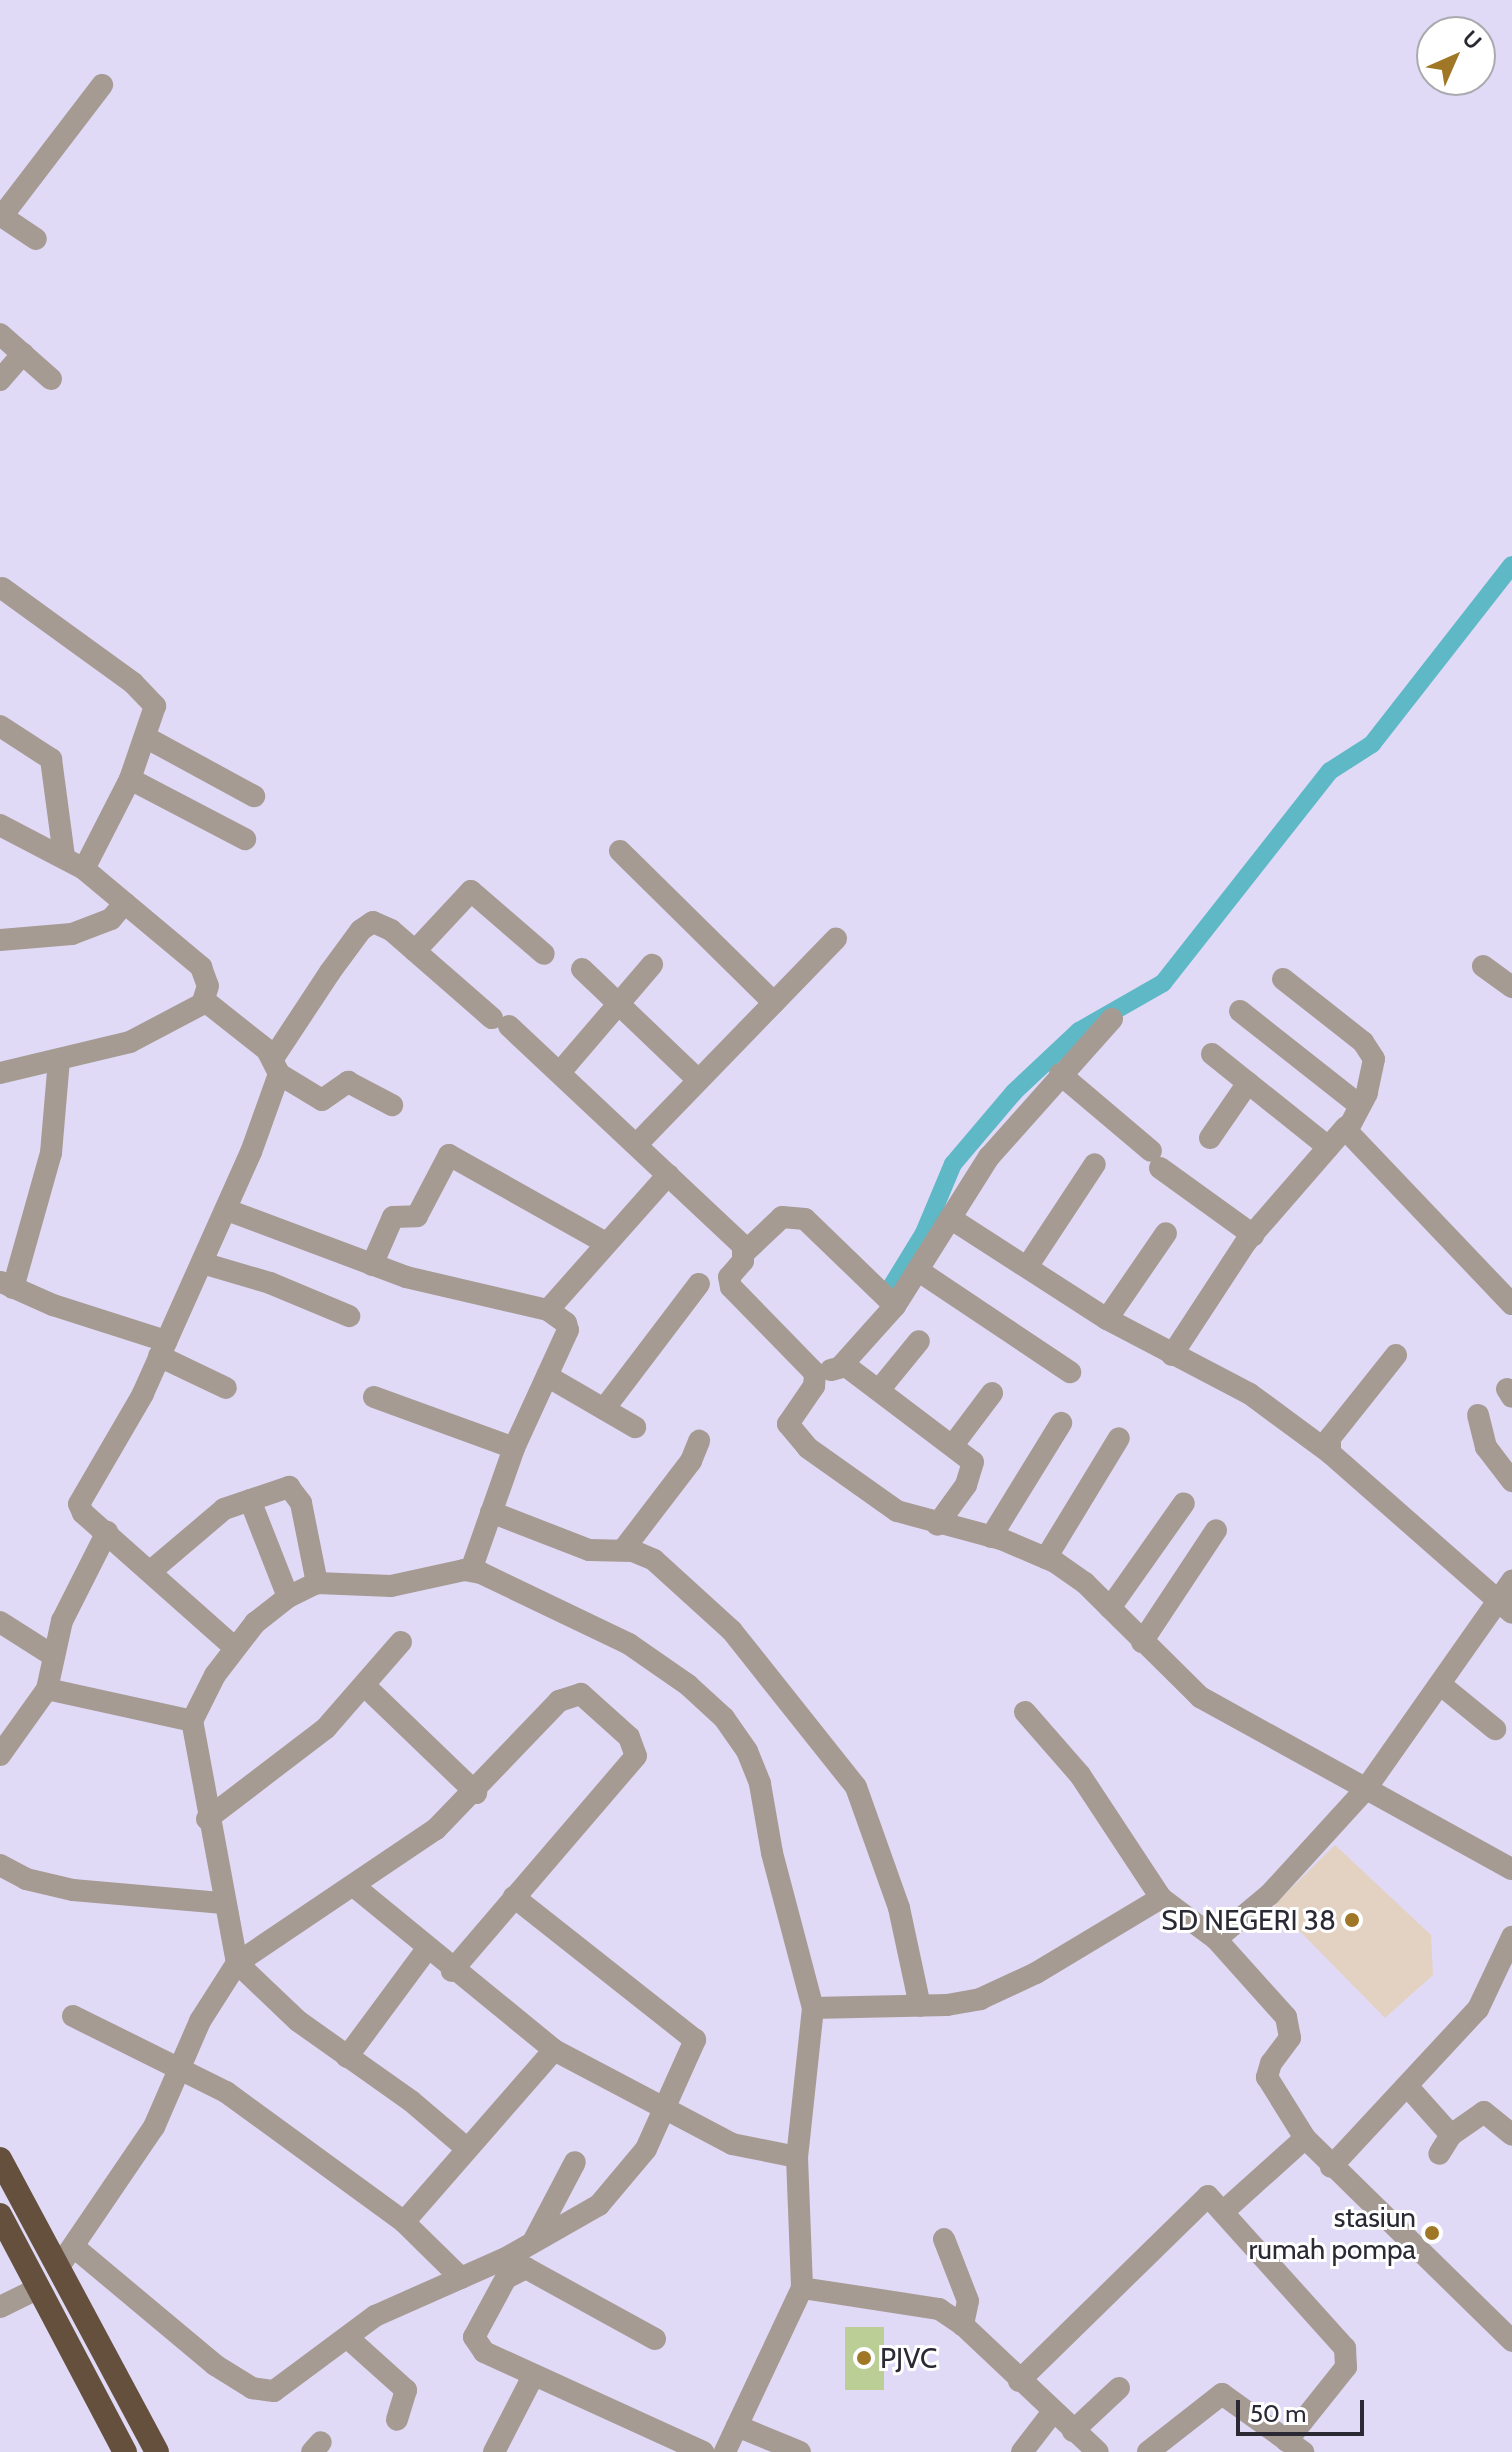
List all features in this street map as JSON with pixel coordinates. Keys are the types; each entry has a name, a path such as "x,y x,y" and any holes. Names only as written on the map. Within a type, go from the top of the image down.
{"highway":[{"path":"0,2159 157,2452"},
{"path":"0,2215 125,2452"}],"street":[{"path":"36,239 1,215 102,85"},
{"path":"0,334 51,379"},
{"path":"0,380 23,354"},
{"path":"2,588 142,692 156,711 130,779 84,869"},
{"path":"0,726 51,759 64,857"},
{"path":"147,738 254,796"},
{"path":"130,779 245,839"},
{"path":"0,825 84,869 201,967 208,986 205,1001"},
{"path":"620,851 774,1003"},
{"path":"415,951 471,891 544,954"},
{"path":"0,940 72,934 111,919 125,903"},
{"path":"234,1647 83,1513 79,1500 143,1394 227,1210 276,1066 367,924 382,924 561,1071 745,1252"},
{"path":"637,1144 836,939"},
{"path":"561,1071 652,965"},
{"path":"1483,966 1512,987"},
{"path":"582,969 620,1002 698,1080"},
{"path":"1172,1355 1208,1293 1253,1235 1346,1127 1359,1105 1374,1067 1370,1051 1283,979"},
{"path":"1,1072 120,1047 205,1001"},
{"path":"205,1001 276,1066 322,1100 348,1082 392,1105"},
{"path":"1240,1011 1359,1105"},
{"path":"1112,1019 989,1157 895,1306 842,1365 816,1378 789,1427 818,1455 897,1511 937,1525 991,1537 1046,1558 1076,1576 1200,1697 1512,1869"},
{"path":"1212,1054 1328,1147"},
{"path":"59,1059 51,1153 6,1285 162,1348 226,1388"},
{"path":"1060,1074 1155,1159 1253,1235"},
{"path":"1210,1138 1248,1083"},
{"path":"1346,1127 1353,1141 1512,1304"},
{"path":"372,1265 393,1217 417,1216 449,1155 604,1242"},
{"path":"1027,1267 1095,1164"},
{"path":"548,1310 604,1242 668,1175"},
{"path":"227,1210 436,1286 548,1310 563,1319 568,1330 514,1448 471,1570"},
{"path":"816,1378 808,1363 731,1287 729,1277 745,1252 782,1217 805,1219 895,1306"},
{"path":"950,1218 1107,1319 1250,1394 1330,1453 1505,1608"},
{"path":"1107,1319 1166,1233"},
{"path":"202,1263 270,1283 349,1316"},
{"path":"919,1271 1070,1372"},
{"path":"604,1409 699,1284"},
{"path":"879,1390 919,1341"},
{"path":"1330,1453 1330,1438 1396,1355"},
{"path":"842,1365 968,1457 974,1469 937,1525"},
{"path":"547,1376 635,1427"},
{"path":"953,1445 992,1393"},
{"path":"374,1397 514,1448"},
{"path":"1478,1415 1486,1447 1512,1481"},
{"path":"991,1537 1061,1423"},
{"path":"1046,1558 1119,1438"},
{"path":"623,1550 691,1461 699,1441"},
{"path":"151,1571 203,1523 286,1487 296,1492 317,1583"},
{"path":"250,1500 288,1597"},
{"path":"1110,1608 1184,1503"},
{"path":"491,1512 589,1550 623,1550 654,1560 717,1613 846,1769 899,1908 920,2006"},
{"path":"1142,1642 1216,1530"},
{"path":"0,1755 47,1689 52,1655 73,1598 107,1532"},
{"path":"465,2147 411,2101 262,1992 237,1963 207,1819 192,1721 234,1647 288,1597 317,1583 408,1585 471,1570 629,1644 688,1685 737,1734 760,1784 772,1853 813,2008 797,2157 802,2288 725,2452"},
{"path":"1216,1939 1288,1877 1365,1790 1441,1685 1505,1608 1512,1581"},
{"path":"0,1622 52,1655"},
{"path":"207,1819 326,1728 366,1687 401,1642"},
{"path":"1441,1685 1495,1729"},
{"path":"366,1687 476,1793"},
{"path":"47,1689 192,1721"},
{"path":"58,2268 154,2127 200,2021 237,1963 355,1887 476,1793 552,1708 571,1693 592,1701 635,1745 632,1764 452,1971"},
{"path":"1025,1712 1080,1775 1161,1898 1216,1939 1291,2025 1290,2038 1271,2063 1267,2077 1305,2138 1331,2167 1512,2341"},
{"path":"0,1865 26,1879 73,1890 223,1903"},
{"path":"355,1887 452,1971 554,2050 666,2113 732,2144 797,2157"},
{"path":"514,1897 692,2035 694,2050 666,2113 613,2193 533,2242 509,2264 474,2337 484,2352 533,2376 597,2400 703,2452"},
{"path":"813,2008 920,2006 980,1999 1007,1987 1161,1898"},
{"path":"1331,2167 1409,2088 1488,1995 1512,1937"},
{"path":"347,2057 427,1949"},
{"path":"73,2016 182,2065 226,2092 404,2222 461,2278"},
{"path":"404,2222 465,2147 554,2050"},
{"path":"1409,2088 1445,2144 1484,2112 1512,2135"},
{"path":"1224,2211 1305,2138"},
{"path":"533,2242 575,2162"},
{"path":"1019,2381 1196,2203 1212,2196 1338,2338 1348,2359 1295,2446 1222,2394 1148,2452"},
{"path":"944,2239 968,2301 963,2325"},
{"path":"74,2247 215,2365 252,2388 282,2388 375,2316 461,2278 509,2264 550,2277 655,2339"},
{"path":"0,2307 39,2288"},
{"path":"802,2288 932,2307 963,2325 1052,2413 1098,2452"},
{"path":"348,2338 406,2390 397,2420"},
{"path":"494,2452 533,2376"},
{"path":"1073,2431 1119,2388"},
{"path":"1022,2452 1052,2413"},
{"path":"737,2426 800,2452"}],"shaded area":[{"name":"SD NEGERI 38","path":"1335,1845 1431,1935 1433,1975 1385,2018 1274,1905"}],"green space":[{"name":"PJVC","path":"845,2327 884,2327 884,2390 845,2390"}],"waterway":[{"path":"888,1292 924,1233 953,1164 1014,1092 1079,1031 1163,983 1330,771 1372,744 1512,565"}],"place":[{"name":"SD NEGERI 38","path":"1352,1920"},
{"name":"stasiun rumah pompa","path":"1432,2233"},
{"name":"PJVC","path":"864,2358"}]}
